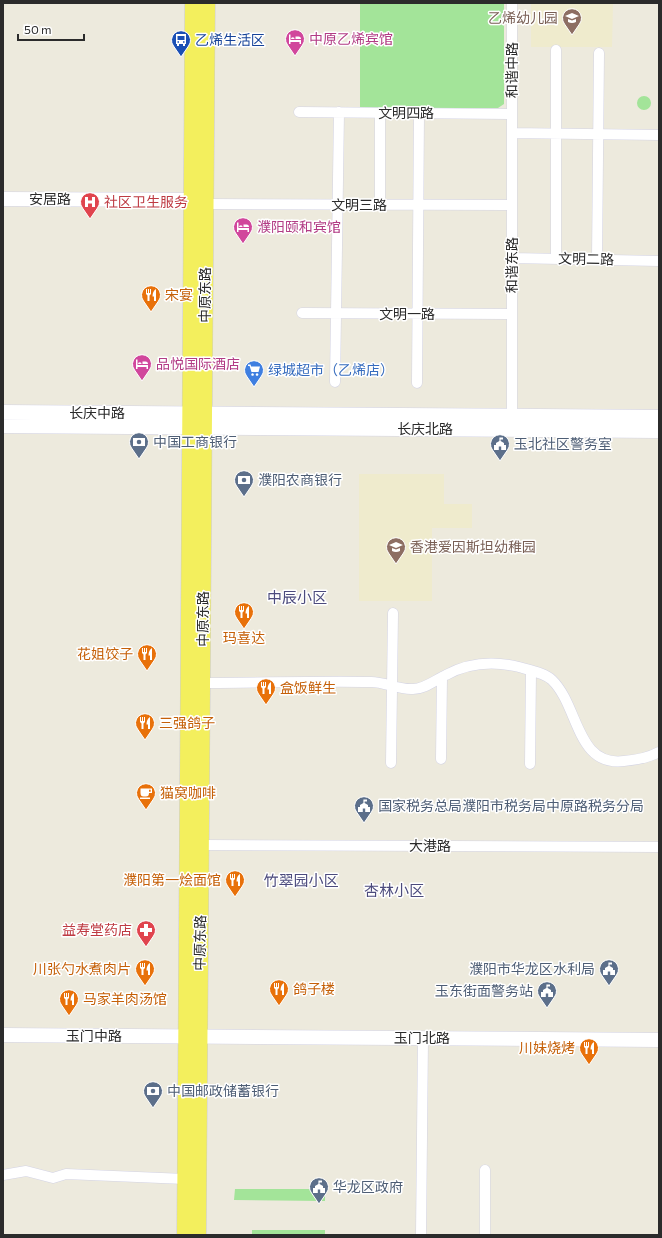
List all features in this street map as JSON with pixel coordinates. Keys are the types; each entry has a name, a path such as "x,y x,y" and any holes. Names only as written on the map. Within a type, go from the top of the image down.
{"main road":[{"name":"中原东路","path":"193,3 199,202 192,1036 198,1235"},
{"name":"中原东路","path":"199,202 208,3"},
{"name":"安居路","path":"3,199 199,202"},
{"name":"长庆中路","path":"3,412 198,420"},
{"name":"长庆北路","path":"198,420 512,416 659,417"},
{"name":"中原东路","path":"185,1235 185,1179 201,845 202,683 198,420"},
{"name":"长庆中路","path":"3,426 198,420"},
{"name":"长庆北路","path":"198,420 659,431"},
{"name":"玉门中路","path":"3,1035 192,1036"},
{"name":"玉门北路","path":"192,1036 659,1040"}],"street":[{"name":"和谐中路","path":"512,3 512,114"},
{"path":"556,50 556,259"},
{"path":"597,260 599,53"},
{"name":"文明四路","path":"299,112 512,114"},
{"path":"335,382 339,112"},
{"path":"380,113 380,205"},
{"path":"417,383 419,113"},
{"name":"和谐东路","path":"512,114 512,416"},
{"path":"512,133 659,135"},
{"name":"文明三路","path":"199,202 337,205 512,205"},
{"name":"文明二路","path":"512,258 659,261"},
{"name":"文明一路","path":"302,313 512,314"},
{"path":"391,763 393,613"},
{"path":"202,683 371,682 413,689 422,687 460,669 486,664 518,667 551,679 560,689 569,705 584,741 597,757 605,761 620,762 651,757 659,752"},
{"path":"530,764 532,671"},
{"path":"441,759 442,677"},
{"name":"大港路","path":"201,845 659,847"},
{"path":"421,1235 423,1038"},
{"path":"485,1170 485,1235"},
{"path":"3,1175 26,1172 53,1178 66,1174 185,1179"}],"shaded area":[{"name":"乙烯幼儿园","path":"531,3 613,3 612,47 531,47"},
{"name":"香港爱因斯坦幼稚园","path":"359,474 444,474 444,504 472,504 472,528 432,528 432,601 359,601"}],"green space":[{"path":"360,3 504,3 504,104 498,108 360,109"},
{"path":"641,96 647,96 651,100 651,106 647,110 641,110 637,106 637,100"},
{"path":"312,1186 325,1186 325,1201 234,1200 235,1189 311,1189"},
{"path":"252,1230 325,1230 325,1235 252,1235"}],"place":[{"name":"乙烯幼儿园","path":"572,35"},
{"name":"中原乙烯宾馆","path":"295,56"},
{"name":"乙烯生活区","path":"181,57"},
{"name":"社区卫生服务","path":"90,219"},
{"name":"濮阳颐和宾馆","path":"243,244"},
{"name":"宋宴","path":"151,312"},
{"name":"品悦国际酒店","path":"142,381"},
{"name":"绿城超市（乙烯店）","path":"254,387"},
{"name":"中国工商银行","path":"139,459"},
{"name":"玉北社区警务室","path":"500,461"},
{"name":"濮阳农商银行","path":"244,497"},
{"name":"香港爱因斯坦幼稚园","path":"396,564"},
{"name":"玛喜达","path":"244,629"},
{"name":"花姐饺子","path":"147,671"},
{"name":"盒饭鲜生","path":"266,705"},
{"name":"三强鸽子","path":"145,740"},
{"name":"猫窝咖啡","path":"146,810"},
{"name":"国家税务总局濮阳市税务局中原路税务分局","path":"364,823"},
{"name":"濮阳第一烩面馆","path":"235,897"},
{"name":"益寿堂药店","path":"146,947"},
{"name":"川张勺水煮肉片","path":"145,986"},
{"name":"濮阳市华龙区水利局","path":"609,986"},
{"name":"鸽子楼","path":"279,1006"},
{"name":"玉东街面警务站","path":"547,1008"},
{"name":"马家羊肉汤馆","path":"69,1016"},
{"name":"川妹烧烤","path":"589,1065"},
{"name":"中国邮政储蓄银行","path":"153,1108"},
{"name":"华龙区政府","path":"319,1204"}],"district":[{"name":"中辰小区","path":"297,598"},
{"name":"竹翠园小区","path":"301,881"},
{"name":"杏林小区","path":"394,891"}]}
